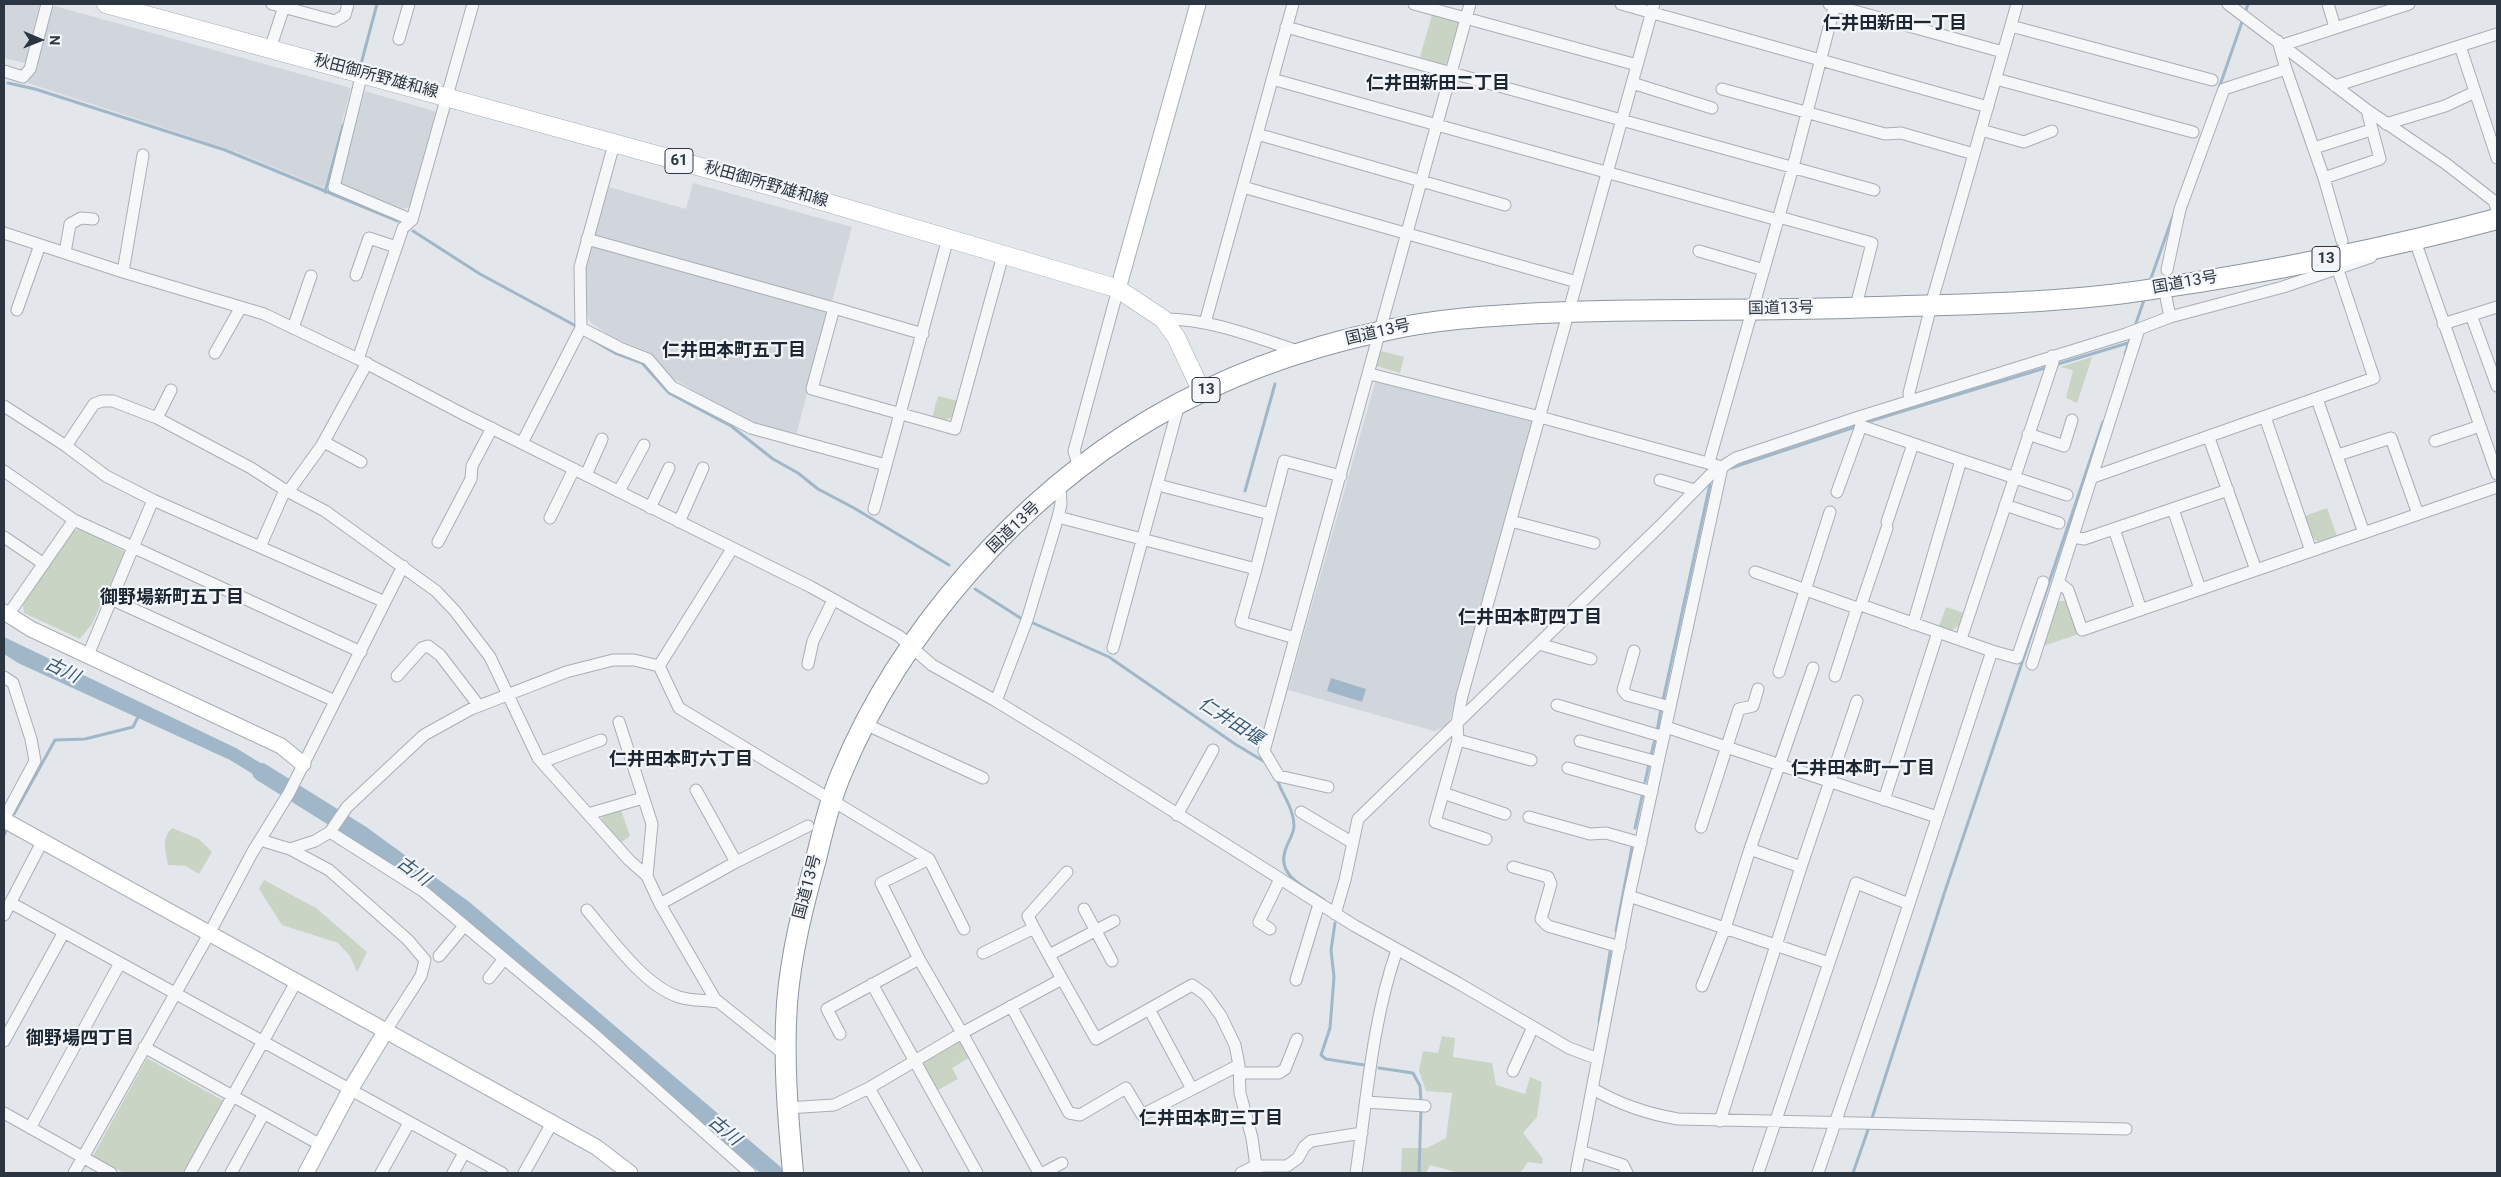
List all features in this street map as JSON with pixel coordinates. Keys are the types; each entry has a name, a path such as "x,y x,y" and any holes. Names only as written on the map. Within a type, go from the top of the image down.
{"highway":[{"name":"国道13号","path":"793,1173 787,1108 785,1055 787,1001 799,920 832,799 844,767 865,724 911,646 992,547 1080,467 1149,420 1202,392 1302,352 1379,332 1456,318 1568,312 1931,305 2075,298 2156,284 2308,263 2415,241 2497,219"}],"main road":[{"name":"秋田御所野雄和線","path":"106,4 780,188 1118,289 1163,319 1176,337 1202,392"}],"street":[{"path":"4,71 23,77 30,69 47,4"},
{"path":"272,4 335,21 344,15 348,4"},
{"path":"399,40 409,4"},
{"path":"260,547 287,491 324,442 362,361 396,247 403,228 412,220 473,4"},
{"path":"1080,467 1074,451 1198,4"},
{"path":"1206,323 1293,4"},
{"path":"1414,4 1637,65"},
{"path":"1328,787 1279,776 1276,768 1264,751 1370,374 1379,332 1406,232 1470,4"},
{"path":"1621,4 1652,8 1988,106"},
{"path":"1710,462 1792,167 1821,58 1833,4 2003,52"},
{"path":"1910,401 1909,393 1931,305 2017,4"},
{"path":"2328,4 2335,28"},
{"path":"2281,43 2335,28 2381,8 2409,4"},
{"path":"270,48 284,6"},
{"path":"2231,6 2366,110 2445,163 2494,200 2497,210"},
{"path":"1486,839 1435,822 1458,740 1457,723 1462,696 1652,8"},
{"path":"2011,26 2212,80"},
{"path":"1286,27 1874,190"},
{"path":"2335,86 2497,34"},
{"path":"2281,43 2286,69 2324,178 2342,241"},
{"path":"2460,46 2497,158"},
{"path":"2170,317 2156,284 2180,209 2224,89 2286,69"},
{"path":"362,73 334,187 384,206 412,220"},
{"path":"1272,79 1778,219 1872,243 1857,307"},
{"path":"1996,79 2193,132"},
{"path":"1632,83 1712,108"},
{"path":"1722,89 1884,134 1901,134 1974,154"},
{"path":"2386,124 2444,106 2475,92"},
{"path":"2324,178 2380,159 2366,110"},
{"path":"1981,130 2024,142 2052,131"},
{"path":"2314,148 2371,130"},
{"path":"1257,134 1505,204"},
{"path":"522,443 581,328 580,267 614,144"},
{"path":"123,272 143,155"},
{"path":"1242,187 1577,282"},
{"path":"64,253 70,224 82,218 93,219"},
{"path":"4,233 123,272 264,314 362,361 833,600 899,636 932,665 996,700 1335,914 1569,1048 1598,1059"},
{"path":"356,275 369,238 396,247"},
{"path":"874,509 948,238"},
{"path":"587,239 923,334"},
{"path":"1335,914 1345,880 1358,819 1695,490 1722,467 1736,458 1860,421 1910,401 2126,334 2170,317 2338,270 2415,241 2497,474"},
{"path":"17,310 40,244"},
{"path":"1699,251 1764,270"},
{"path":"834,308 812,389 955,429 1003,254"},
{"path":"2093,477 2209,438 2374,378 2338,270"},
{"path":"293,328 311,276"},
{"path":"2443,324 2497,306"},
{"path":"215,352 241,307"},
{"path":"2472,315 2497,386"},
{"path":"1163,319 1179,318 1206,323 1302,352"},
{"path":"581,328 620,348 648,359 672,387 751,428 886,465"},
{"path":"2032,664 2139,329"},
{"path":"1961,639 2053,362 2052,356"},
{"path":"1370,374 1540,417 1710,462 1722,467"},
{"path":"157,418 171,390"},
{"path":"2317,399 2364,533"},
{"path":"66,446 94,404 102,401 113,401 157,418 251,468 287,491 325,511 436,591 455,611 490,657 542,762 647,876 660,904 718,1002 785,1055"},
{"path":"1113,648 1180,404"},
{"path":"4,406 66,446 106,476 153,500 385,602"},
{"path":"2266,417 2311,551"},
{"path":"2028,434 2064,446 2072,420"},
{"path":"1860,421 1913,444 2067,495"},
{"path":"1838,492 1860,421"},
{"path":"2434,441 2480,426"},
{"path":"438,542 471,480 472,466 492,428"},
{"path":"2209,438 2256,570"},
{"path":"2338,455 2391,438 2418,514"},
{"path":"586,475 602,439"},
{"path":"324,442 361,462"},
{"path":"1835,676 1913,444"},
{"path":"619,491 644,445"},
{"path":"1913,624 1961,460"},
{"path":"1295,638 1241,622 1284,461 1341,476"},
{"path":"1576,1173 1629,896 1722,467"},
{"path":"650,508 669,468"},
{"path":"680,522 703,468"},
{"path":"550,518 574,469"},
{"path":"4,471 74,520 133,549 361,652"},
{"path":"1660,480 1695,490"},
{"path":"996,700 1027,620 1058,517 1061,504 1060,485"},
{"path":"1158,485 1270,514"},
{"path":"2058,582 2068,590 2082,630 2497,487"},
{"path":"2073,537 2084,539 2228,490"},
{"path":"88,655 153,500"},
{"path":"2005,505 2059,523"},
{"path":"2173,509 2200,589"},
{"path":"1779,672 1830,512"},
{"path":"1058,517 1144,538 1256,569"},
{"path":"74,520 44,564 6,613 30,630 88,655 281,746 301,769"},
{"path":"1511,521 1594,543"},
{"path":"2114,529 2141,610"},
{"path":"4,537 44,564"},
{"path":"659,666 732,549"},
{"path":"74,1173 174,994 210,934 260,840 289,793 403,566"},
{"path":"1754,572 1804,590 2016,658 2043,582"},
{"path":"111,599 335,701"},
{"path":"808,664 813,641 833,600"},
{"path":"1884,800 1938,632"},
{"path":"1539,644 1590,659"},
{"path":"398,676 422,648 428,646 440,655 479,706"},
{"path":"1634,650 1623,690 1626,695 1670,707"},
{"path":"1818,1173 1992,651"},
{"path":"290,849 315,841 331,829 343,811 424,734 479,706 566,672 613,660 634,660 659,666"},
{"path":"659,666 678,708 929,859 964,929"},
{"path":"1702,986 1725,928 1778,765 1813,668"},
{"path":"4,677 14,683 31,739 35,761 4,820 385,1032 552,1122 596,1147 630,1173"},
{"path":"1701,826 1740,709 1753,706 1758,689"},
{"path":"1720,1121 1775,945 1858,701"},
{"path":"1557,705 1727,748 1936,817"},
{"path":"618,722 652,824 647,876"},
{"path":"865,724 983,778"},
{"path":"542,762 601,740"},
{"path":"1458,740 1531,760"},
{"path":"1580,741 1658,762"},
{"path":"1177,814 1213,750"},
{"path":"1568,768 1652,792"},
{"path":"696,790 736,862"},
{"path":"1443,794 1505,814"},
{"path":"588,814 643,798"},
{"path":"1301,812 1353,843"},
{"path":"1529,817 1590,834 1606,833 1641,843"},
{"path":"660,904 736,862 808,826"},
{"path":"331,829 424,892 594,1034 750,1173"},
{"path":"260,840 290,849 329,870 408,940 426,960 421,976 350,1090 306,1173"},
{"path":"4,915 42,842"},
{"path":"1750,849 1801,867"},
{"path":"929,859 881,883 919,959 1041,1173 1062,1163"},
{"path":"1513,867 1548,877 1551,884 1540,919 1548,926 1620,947"},
{"path":"1067,872 1028,916 1096,1039 1192,985 1206,995 1221,1016 1234,1045 1239,1069 1240,1093 1252,1138 1256,1170"},
{"path":"1270,929 1259,922 1280,879"},
{"path":"1758,1173 1856,883 1909,904"},
{"path":"1629,896 1829,963"},
{"path":"11,902 174,994 502,1173"},
{"path":"1296,980 1319,904"},
{"path":"1084,909 1112,961"},
{"path":"587,910 634,966 671,994 681,998 718,1002"},
{"path":"1049,955 1114,921"},
{"path":"439,956 464,926"},
{"path":"983,952 1034,928"},
{"path":"4,1041 64,932"},
{"path":"1356,1173 1387,978 1398,950"},
{"path":"488,978 504,959"},
{"path":"840,1034 827,1010 919,959"},
{"path":"30,1128 120,963"},
{"path":"787,1108 834,1105 869,1088 962,1033 1062,979"},
{"path":"190,1173 296,982"},
{"path":"872,984 976,1173"},
{"path":"1011,1006 1069,1113 1080,1115 1126,1088 1142,1114 1192,1089 1239,1069 1280,1073 1285,1069 1297,1039"},
{"path":"1149,1009 1192,1089"},
{"path":"1513,1071 1533,1027"},
{"path":"144,1047 321,1145"},
{"path":"869,1088 917,1173"},
{"path":"1593,1089 1609,1098 1656,1115 1678,1119 2126,1129"},
{"path":"1366,1102 1421,1106"},
{"path":"4,1113 111,1173"},
{"path":"231,1173 264,1113"},
{"path":"524,1173 552,1122"},
{"path":"381,1173 410,1123"},
{"path":"1241,1173 1287,1166 1298,1158 1304,1147 1311,1141 1362,1133"},
{"path":"1580,1151 1624,1165 1627,1173"},
{"path":"453,1173 464,1152"}],"shaded area":[{"path":"4,4 40,4 25,63 4,58"},
{"path":"55,6 351,88 324,188 237,152 28,83 49,10"},
{"path":"365,91 437,112 411,206 404,209 343,187 339,179"},
{"path":"693,183 852,227 796,435 749,423 672,378 649,352 611,337 590,322 587,316 585,265 605,186 686,209"},
{"path":"1376,379 1532,422 1448,726 1434,731 1288,690"}],"green space":[{"path":"1433,12 1460,19 1446,65 1420,57"},
{"path":"1381,351 1404,357 1400,373 1376,366"},
{"path":"2092,357 2077,403 2066,398 2073,370 2060,367"},
{"path":"938,396 958,401 953,417 944,421 932,418"},
{"path":"2327,508 2337,536 2320,543 2313,538 2305,516"},
{"path":"83,529 125,552 92,624 80,639 24,613 23,604 73,530"},
{"path":"2058,601 2068,601 2079,634 2043,646"},
{"path":"1946,607 1964,613 1961,624 1950,632 1938,629"},
{"path":"621,810 630,836 620,843 605,827 602,814"},
{"path":"172,828 199,839 212,852 199,874 186,866 168,865 165,841"},
{"path":"264,880 316,908 367,952 357,972 350,956 338,943 282,925 259,889"},
{"path":"1442,1036 1455,1038 1453,1057 1492,1063 1496,1085 1525,1094 1530,1077 1542,1082 1537,1117 1523,1133 1543,1159 1542,1164 1528,1162 1520,1173 1459,1173 1430,1165 1426,1173 1401,1173 1402,1148 1427,1148 1446,1138 1452,1093 1426,1091 1419,1071 1423,1051 1438,1053"},
{"path":"959,1039 969,1058 952,1068 958,1079 936,1091 920,1061"},
{"path":"147,1058 231,1105 193,1173 124,1173 93,1156"}],"water":[{"path":"4,637 236,748 285,778 279,790 230,760 18,663 4,654"},
{"path":"1331,678 1366,689 1362,702 1327,691"}],"waterway":[{"path":"361,64 377,4"},
{"path":"2245,13 2248,4"},
{"path":"2219,88 2243,19"},
{"path":"8,83 35,89 225,150 398,221"},
{"path":"325,192 343,125"},
{"path":"2150,281 2173,216"},
{"path":"413,231 480,274 576,326"},
{"path":"2135,326 2145,297"},
{"path":"2125,354 2131,337"},
{"path":"591,339 615,353 642,363 669,393 731,426 773,459 798,473 818,489 854,508 949,565"},
{"path":"2058,364 2128,343"},
{"path":"1867,422 2045,368"},
{"path":"1245,491 1275,384"},
{"path":"1871,1121 1945,891 2103,422"},
{"path":"1731,468 1855,427"},
{"path":"1663,700 1710,484"},
{"path":"975,589 1022,619"},
{"name":"仁井田堰","path":"1033,623 1109,657 1235,744 1265,762"},
{"path":"1657,731 1661,709"},
{"path":"14,814 55,740 85,739 133,727 139,715"},
{"path":"1651,755 1655,739"},
{"path":"1645,782 1649,764"},
{"name":"古川","path":"261,772 362,835 465,910 774,1173"},
{"name":"仁井田堰","path":"1277,779 1290,807 1294,826 1285,851 1285,868 1289,875 1302,886 1324,900"},
{"path":"1635,828 1643,792"},
{"path":"4,835 6,831"},
{"path":"1616,931 1632,847"},
{"name":"仁井田堰","path":"1335,923 1331,950 1334,977 1330,1028 1321,1055 1326,1059 1364,1065"},
{"path":"1599,1022 1610,952"},
{"name":"仁井田堰","path":"1379,1068 1413,1073 1420,1086 1421,1103"},
{"name":"仁井田堰","path":"1419,1173 1421,1109"},
{"path":"1853,1173 1869,1127"}],"district":[{"name":"仁井田新田一丁目","path":"1895,24"},
{"name":"仁井田新田二丁目","path":"1438,84"},
{"name":"仁井田本町五丁目","path":"734,351"},
{"name":"御野場新町五丁目","path":"172,598"},
{"name":"仁井田本町四丁目","path":"1530,618"},
{"name":"仁井田本町六丁目","path":"681,760"},
{"name":"仁井田本町一丁目","path":"1863,769"},
{"name":"御野場四丁目","path":"80,1039"},
{"name":"仁井田本町三丁目","path":"1211,1119"}]}
